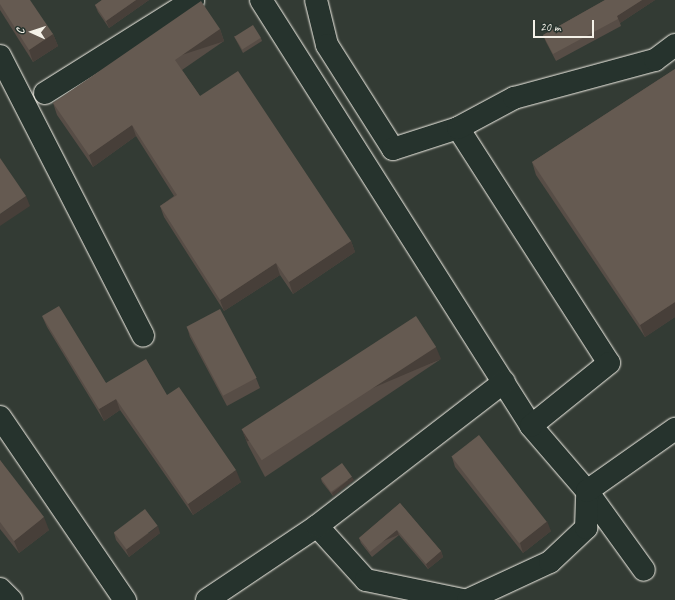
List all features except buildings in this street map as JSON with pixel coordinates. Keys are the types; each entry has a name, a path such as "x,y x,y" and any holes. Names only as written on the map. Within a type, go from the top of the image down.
{"lane":[{"path":"45,93 193,0"},
{"path":"316,0 327,45 393,148 458,128 514,98 655,60 675,45"},
{"path":"268,2 531,426 587,492 644,570"},
{"path":"0,56 143,336"},
{"path":"458,128 609,363 531,426"},
{"path":"207,600 317,526 504,382"},
{"path":"0,417 124,600"},
{"path":"587,492 675,429"},
{"path":"468,600 550,562 586,528 587,492"},
{"path":"317,526 366,580 463,600"},
{"path":"0,589 11,600"}]}
